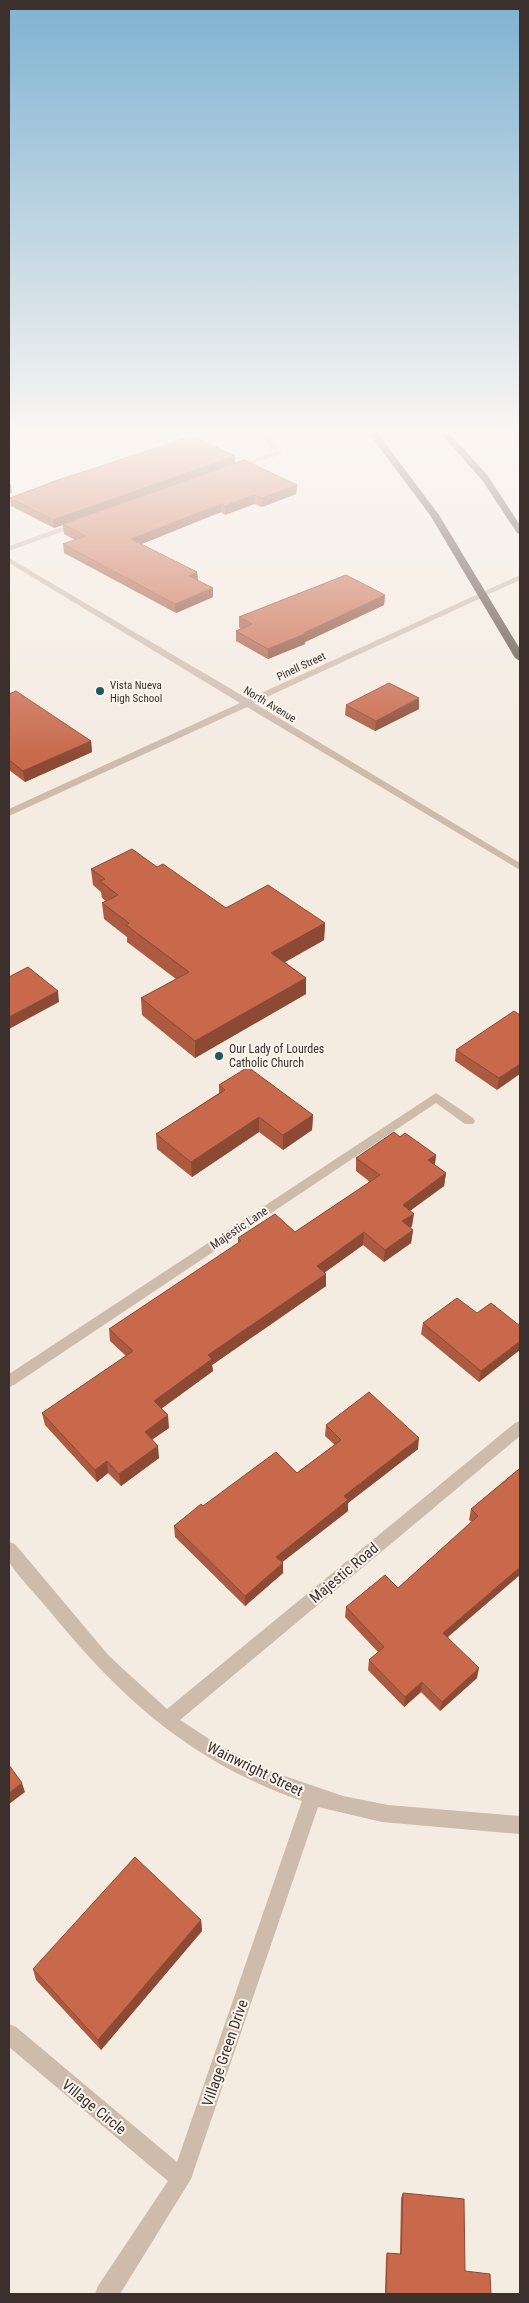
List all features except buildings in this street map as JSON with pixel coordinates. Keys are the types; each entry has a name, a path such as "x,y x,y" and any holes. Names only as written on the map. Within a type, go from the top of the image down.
{"highway":[{"path":"453,542 520,658"}],"street":[{"path":"9,549 27,542"},
{"name":"North Avenue","path":"9,560 520,867"},
{"name":"Pinell Street","path":"9,814 520,577"},
{"name":"Majestic Lane","path":"9,1381 436,1097 469,1121"},
{"name":"Majestic Road","path":"167,1720 520,1426"},
{"name":"Wainwright Street","path":"9,1549 92,1649 167,1720 215,1752 259,1774 313,1796 371,1812 520,1825"},
{"name":"Village Green Drive","path":"106,2294 116,2283 181,2179 313,1796"},
{"name":"Village Circle","path":"9,2034 60,2079 181,2179"}],"place":[{"name":"Vista Nueva High School","path":"100,691"},
{"name":"Our Lady of Lourdes Catholic Church","path":"219,1056"}]}
